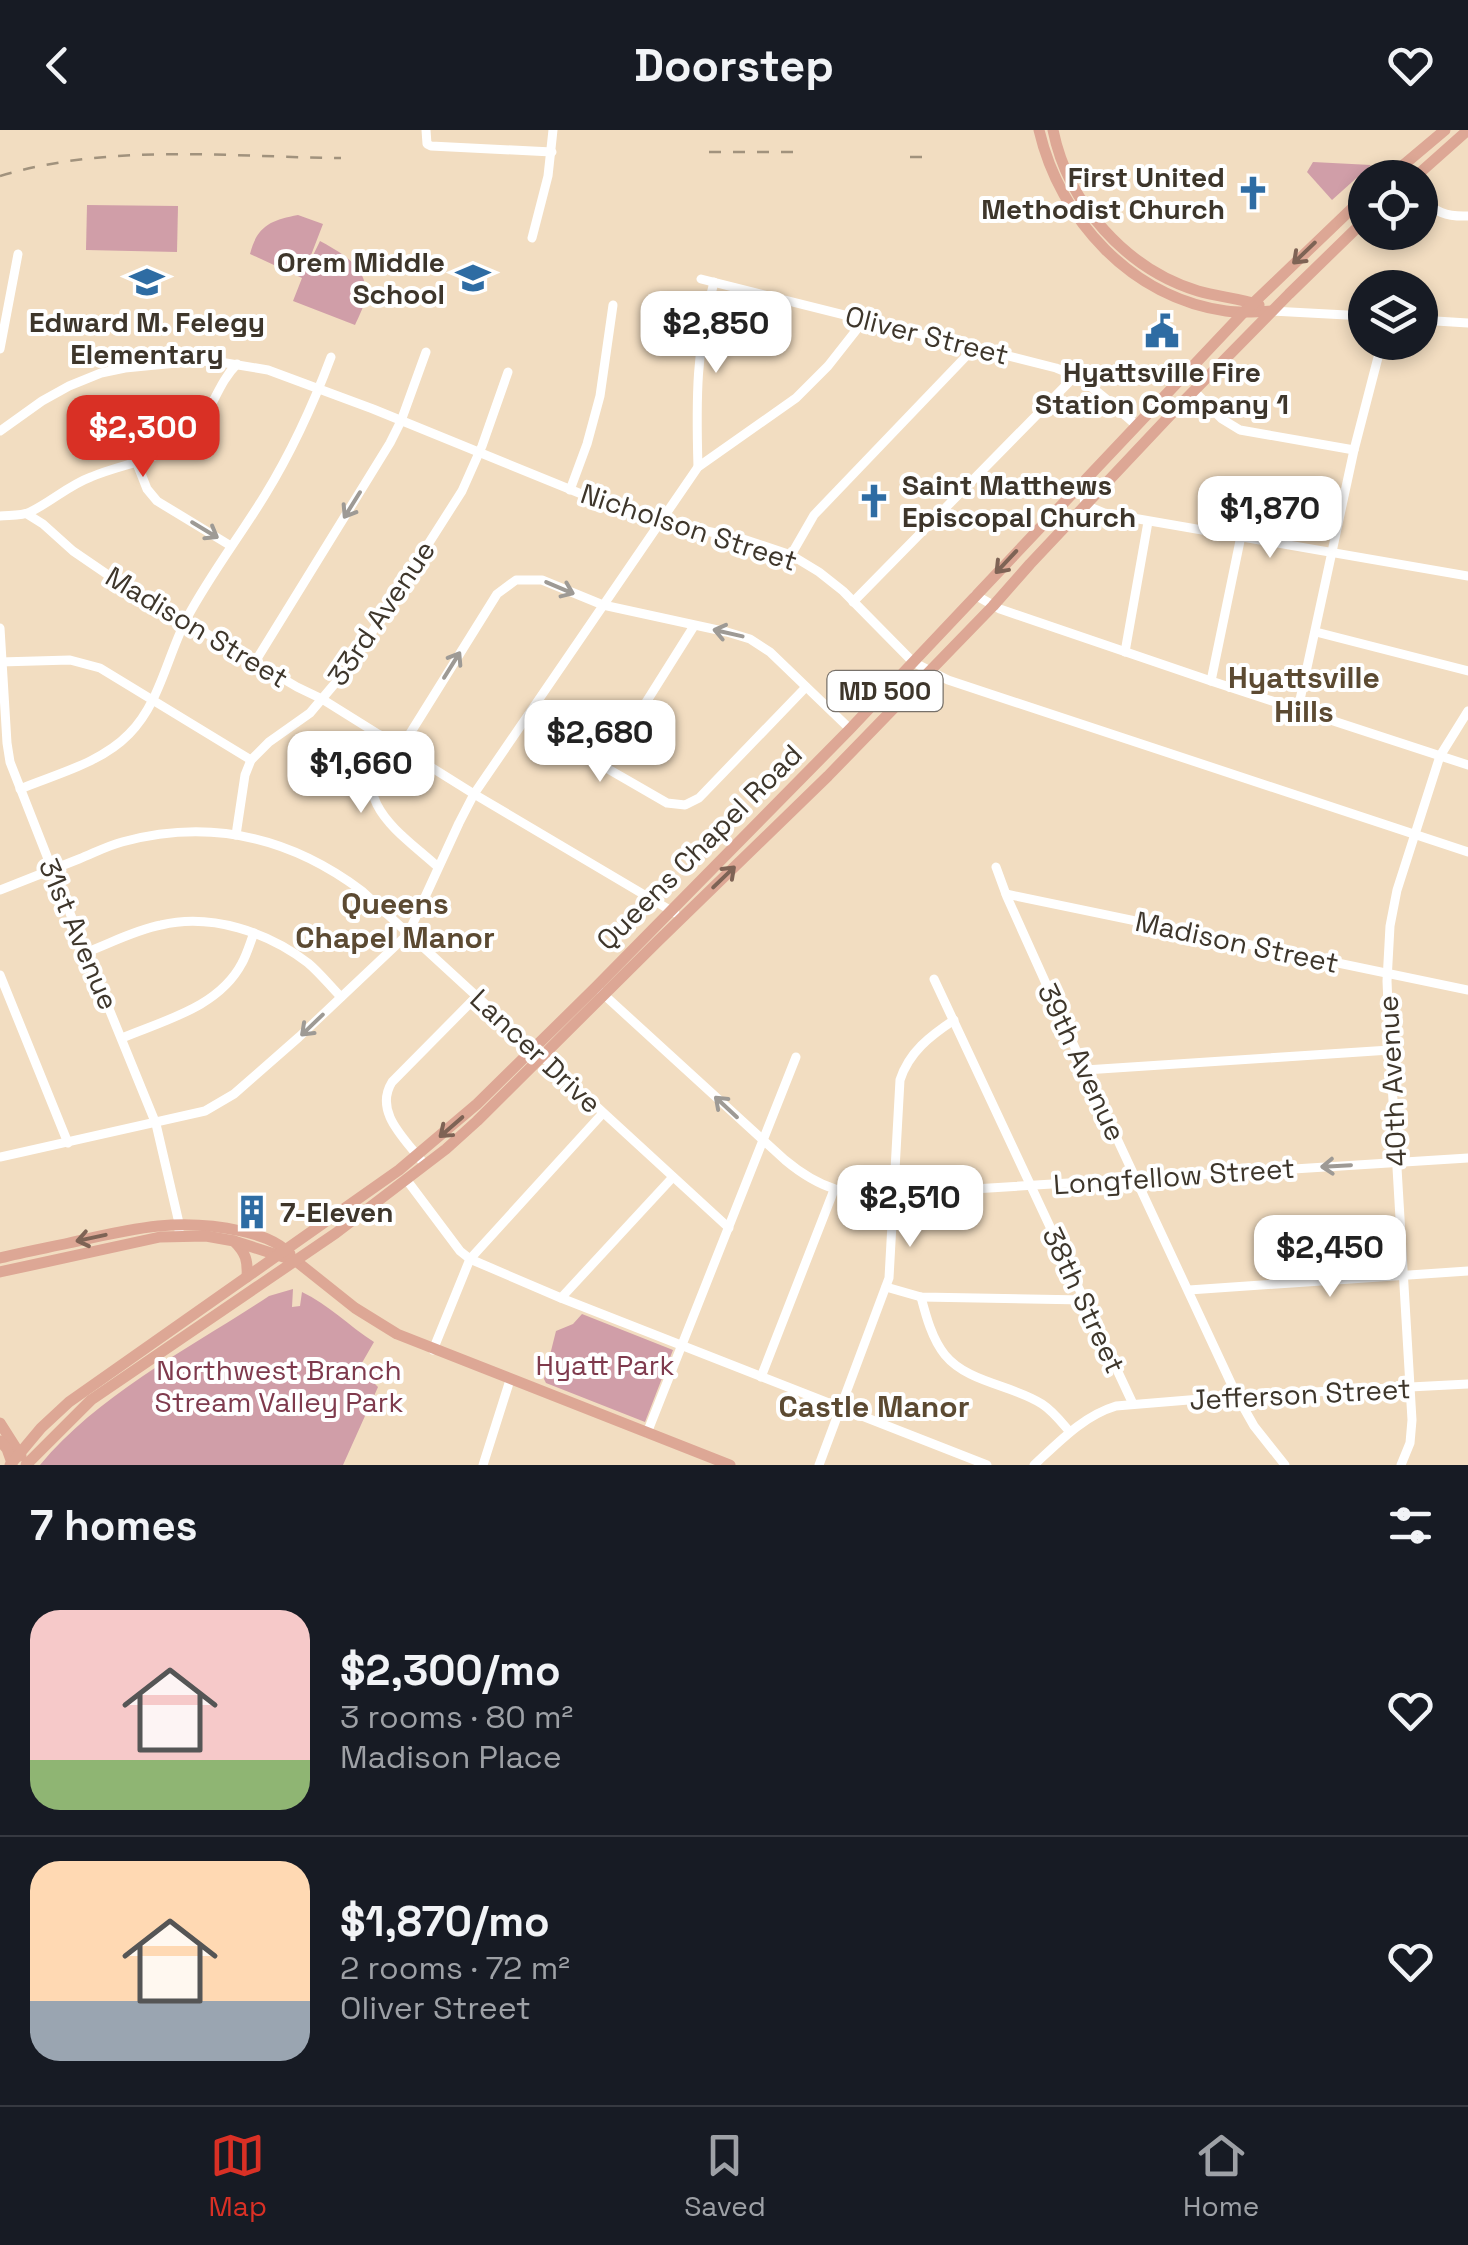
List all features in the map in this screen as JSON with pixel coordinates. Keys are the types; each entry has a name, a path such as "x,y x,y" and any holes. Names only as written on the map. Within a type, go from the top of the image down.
{"main road":[{"path":"1039,130 1054,177 1077,218 1119,262 1182,300 1210,308 1272,311"},
{"path":"1053,130 1061,158 1081,199 1118,244 1174,282 1249,308"},
{"path":"1412,160 1445,130"},
{"path":"1434,160 1468,130"},
{"name":"Queens Chapel Road","path":"600,991 670,910 914,662 1082,481 1249,308 1348,212"},
{"name":"Queens Chapel Road","path":"18,1462 92,1400 288,1255 478,1122 537,1053 828,776 1128,459 1348,237"},
{"path":"1150,268 1158,279 1159,289"},
{"path":"1210,308 1220,319 1219,339"},
{"path":"1128,459 1139,434 1136,425"},
{"name":"Queens Chapel Road","path":"18,1462 40,1428 117,1366 246,1277 372,1207 406,1179 421,1160"},
{"path":"0,1272 179,1230 213,1226 247,1232 274,1241 370,1319 397,1334 730,1465"},
{"path":"0,1258 146,1227 179,1230 288,1255"},
{"path":"234,1241 248,1262 246,1277"},
{"path":"0,1424 18,1462"},
{"path":"0,1424 18,1435 40,1428"},
{"path":"0,1440 18,1462"}],"street":[{"path":"426,130 427,144 552,152"},
{"path":"532,238 552,152 553,130"},
{"path":"1438,212 1468,216"},
{"path":"0,349 18,254"},
{"name":"Oliver Street","path":"701,279 1056,368 1101,393 1136,425"},
{"path":"698,467 697,371 704,318 714,282"},
{"path":"570,490 600,396 613,305"},
{"path":"1272,311 1348,315"},
{"path":"0,1157 156,1124 221,1103 299,1037 408,934 474,794 698,467 796,398 865,319"},
{"path":"1438,321 1468,323"},
{"path":"791,555 814,514 974,348"},
{"path":"255,662 372,475 401,421 426,352"},
{"path":"20,788 95,758 133,730 153,700 186,620 299,436 331,357"},
{"path":"1298,709 1377,360"},
{"name":"Nicholson Street","path":"0,430 42,400 101,374 197,361 268,370 633,515 744,539 791,555 830,580 914,662 953,681 1468,852"},
{"path":"0,516 26,514 84,480 158,455 188,438 207,415 222,382 236,364"},
{"name":"33rd Avenue","path":"251,760 302,720 353,662 462,492 508,372"},
{"path":"853,602 1075,376"},
{"path":"1194,391 1222,419 1240,430 1354,450"},
{"path":"136,462 146,489 157,501 232,546"},
{"path":"1082,481 1085,505 1104,513 1468,576"},
{"name":"Madison Street","path":"26,514 111,577 322,699 682,918"},
{"path":"1125,652 1148,522"},
{"path":"1210,681 1241,536"},
{"path":"401,748 496,594 516,580 542,580 603,606 750,639 770,652 850,728"},
{"path":"975,595 993,606 1125,652 1468,765"},
{"path":"606,766 694,626"},
{"name":"31st Avenue","path":"0,628 7,743 20,788 156,1124 179,1230"},
{"path":"1316,632 1468,671"},
{"path":"1,662 58,659 80,662 116,676 251,760 245,774 236,834"},
{"path":"525,721 667,803 685,805 704,792 806,687"},
{"name":"40th Avenue","path":"1401,1465 1410,1443 1412,1420 1390,1050 1388,974 1393,908 1440,756 1468,711"},
{"path":"380,735 370,768 375,802 396,829 438,867"},
{"name":"Lancer Drive","path":"0,890 119,843 148,836 236,834 274,842 328,867 362,891 730,1228"},
{"name":"39th Avenue","path":"996,867 1085,1070 1238,1396 1254,1426 1285,1465"},
{"name":"Madison Street","path":"1006,894 1468,990"},
{"path":"87,952 147,928 176,922 221,924 280,945 310,965 341,997"},
{"path":"122,1038 209,999 244,962 254,934"},
{"path":"0,975 68,1142"},
{"name":"38th Street","path":"934,979 1132,1404 1100,1411 1034,1465"},
{"name":"Longfellow Street","path":"600,991 764,1142 800,1172 834,1190 860,1195 893,1194 1468,1158"},
{"path":"421,1160 388,1116 386,1093 392,1082 477,996"},
{"path":"819,1465 890,1271 900,1080 916,1050 954,1020"},
{"path":"1085,1070 1390,1050"},
{"path":"647,1433 796,1057"},
{"path":"432,1350 470,1258 603,1113"},
{"path":"561,1298 673,1178"},
{"path":"406,1179 460,1251 470,1258 561,1298 986,1465"},
{"path":"762,1377 834,1190"},
{"path":"1189,1290 1468,1271"},
{"path":"886,1287 922,1297 1084,1300"},
{"path":"922,1297 933,1334 952,1362 1042,1404 1070,1432"},
{"path":"483,1465 510,1380"},
{"name":"Jefferson Street","path":"1132,1404 1468,1384"}],"green space":[{"path":"1313,162 1348,164 1348,186 1332,200 1307,172"},
{"path":"87,205 178,206 177,252 86,250"},
{"path":"298,215 323,224 303,276 320,241 351,261 362,275 366,298 355,325 293,301 302,278 250,254 266,226"},
{"name":"Northwest Branch Stream Valley Park","path":"293,1289 292,1307 300,1306 302,1292 374,1342 359,1368 378,1387 343,1465 40,1465 64,1439 119,1393 269,1296"},
{"name":"Hyatt Park","path":"582,1314 673,1350 645,1422 546,1383 556,1331 573,1324"}],"railway":[{"path":"709,152 803,152"},
{"path":"0,176 84,159 126,156 341,158"},
{"path":"910,157 923,157"}],"place":[{"name":"First United Methodist Church","path":"1253,193"},
{"name":"Orem Middle School","path":"473,278"},
{"name":"Edward M. Felegy Elementary","path":"147,282"},
{"name":"Hyattsville Fire Station Company 1","path":"1162,331"},
{"name":"Saint Matthews Episcopal Church","path":"874,501"},
{"name":"7-Eleven","path":"252,1212"}],"district":[{"name":"Hyattsville Hills","path":"1304,695"},
{"name":"Queens Chapel Manor","path":"395,921"},
{"name":"Castle Manor","path":"874,1407"}]}
